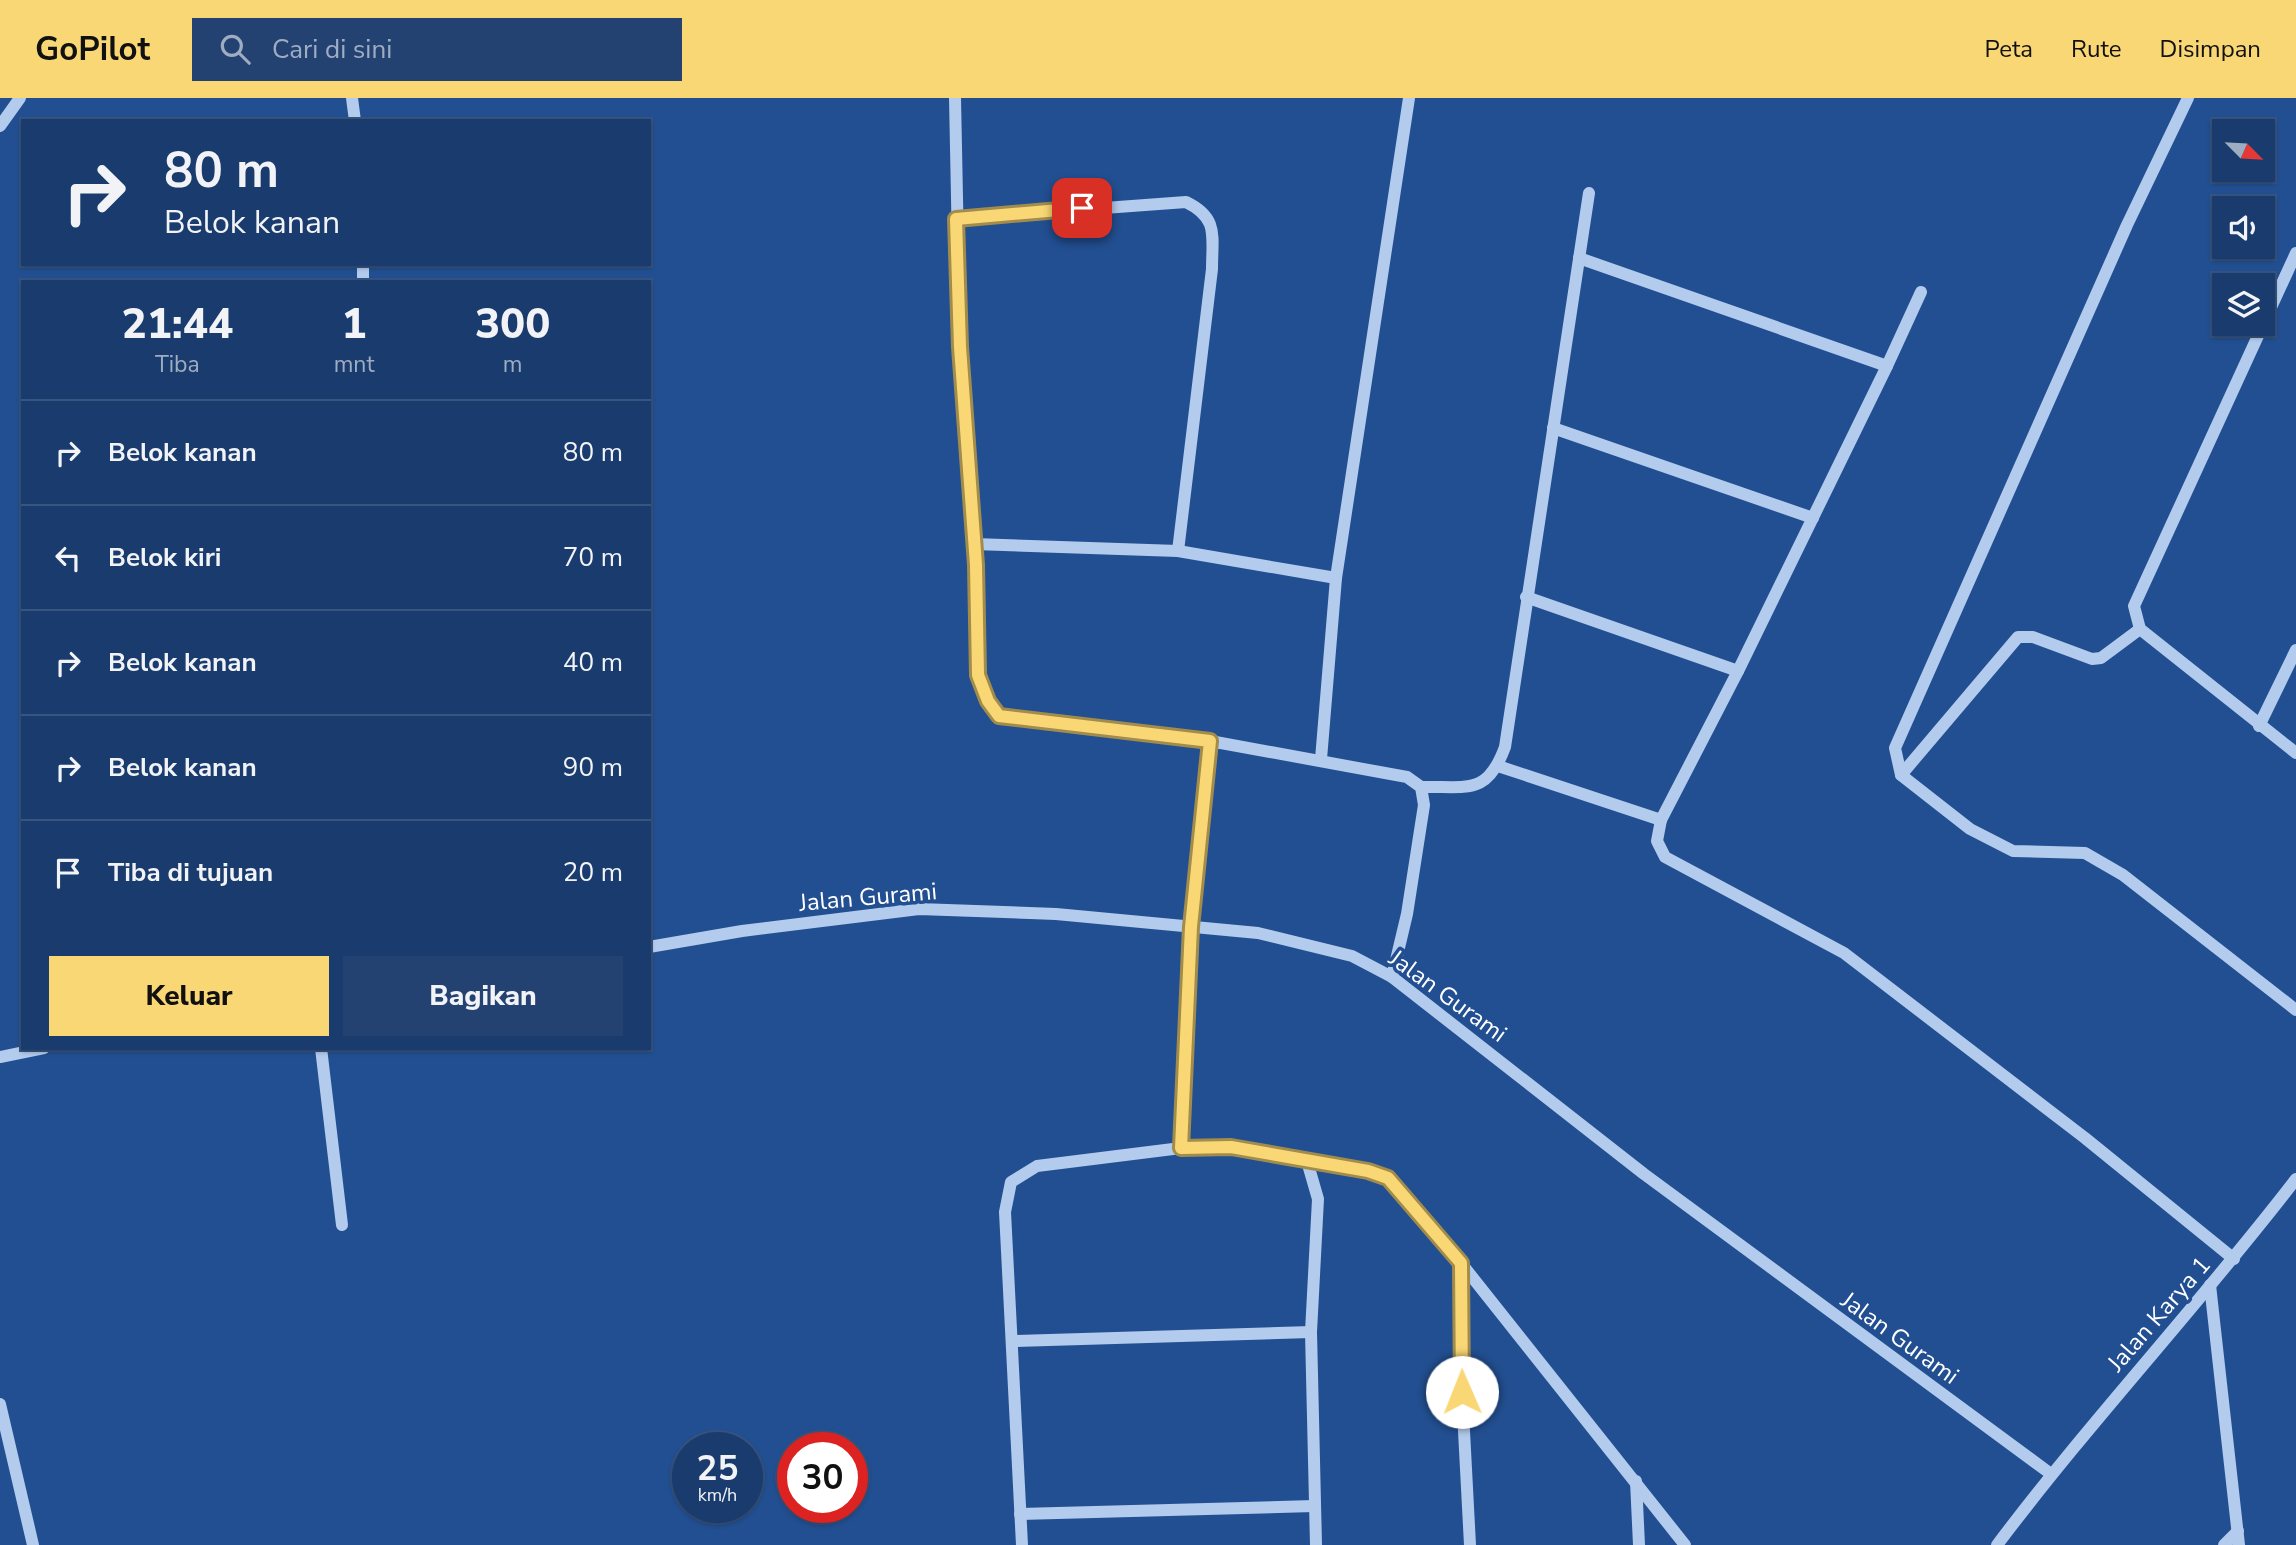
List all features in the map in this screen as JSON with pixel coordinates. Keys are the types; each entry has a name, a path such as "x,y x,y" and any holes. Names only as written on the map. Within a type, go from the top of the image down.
{"street":[{"path":"0,126 20,98"},
{"path":"352,98 355,119"},
{"path":"954,98 960,347 974,544 978,675 988,701 999,716 1210,741 1321,759 1407,776 1422,787 1475,786 1490,779 1505,747 1589,193"},
{"path":"1321,759 1336,578 1409,98"},
{"path":"2188,98 2127,225 1895,748 1901,775 1970,829 2013,850 2085,853 2123,875 2296,1010"},
{"path":"956,219 1186,202 1203,210 1212,224 1212,269 1178,551"},
{"path":"2296,253 2134,606 2140,629 2296,753"},
{"path":"1579,258 1887,366"},
{"path":"1921,292 1814,518 1661,820 1657,841 1665,857 1844,953 2085,1138 2235,1259"},
{"path":"1553,428 1814,518"},
{"path":"974,544 1178,551 1336,578"},
{"path":"1526,597 1738,671"},
{"path":"1901,775 2018,637 2033,637 2092,659 2101,658 2140,629"},
{"path":"2259,726 2296,650"},
{"path":"1181,1148 1191,927 1210,741"},
{"path":"1498,766 1661,820"},
{"path":"1392,977 1407,914 1424,805 1422,787"},
{"name":"Jalan Gurami","path":"651,947 742,931 919,909 1056,914 1258,933 1352,956 1392,977 1644,1174 2051,1474"},
{"path":"0,1057 34,1050"},
{"path":"321,1050 342,1226"},
{"path":"1022,1545 1005,1212 1011,1182 1037,1166 1181,1148 1231,1147 1368,1171 1388,1178 1461,1263 1685,1545"},
{"path":"1307,1161 1318,1199 1311,1332 1316,1545"},
{"name":"Jalan Karya 1","path":"1997,1545 2051,1474 2235,1259 2296,1179"},
{"path":"1461,1263 1462,1392 1470,1545"},
{"path":"2210,1285 2239,1545"},
{"path":"1012,1341 1311,1332"},
{"path":"0,1404 33,1545"},
{"path":"1636,1481 1639,1545"},
{"path":"1020,1514 1314,1506"},
{"path":"2224,1545 2238,1531"}],"route":[{"path":"1082,208 956,219 960,347 976,565 978,675 988,701 999,716 1210,741 1191,927 1181,1148 1231,1147 1283,1154 1347,1169 1368,1171 1388,1178 1461,1263 1462,1392"}]}
